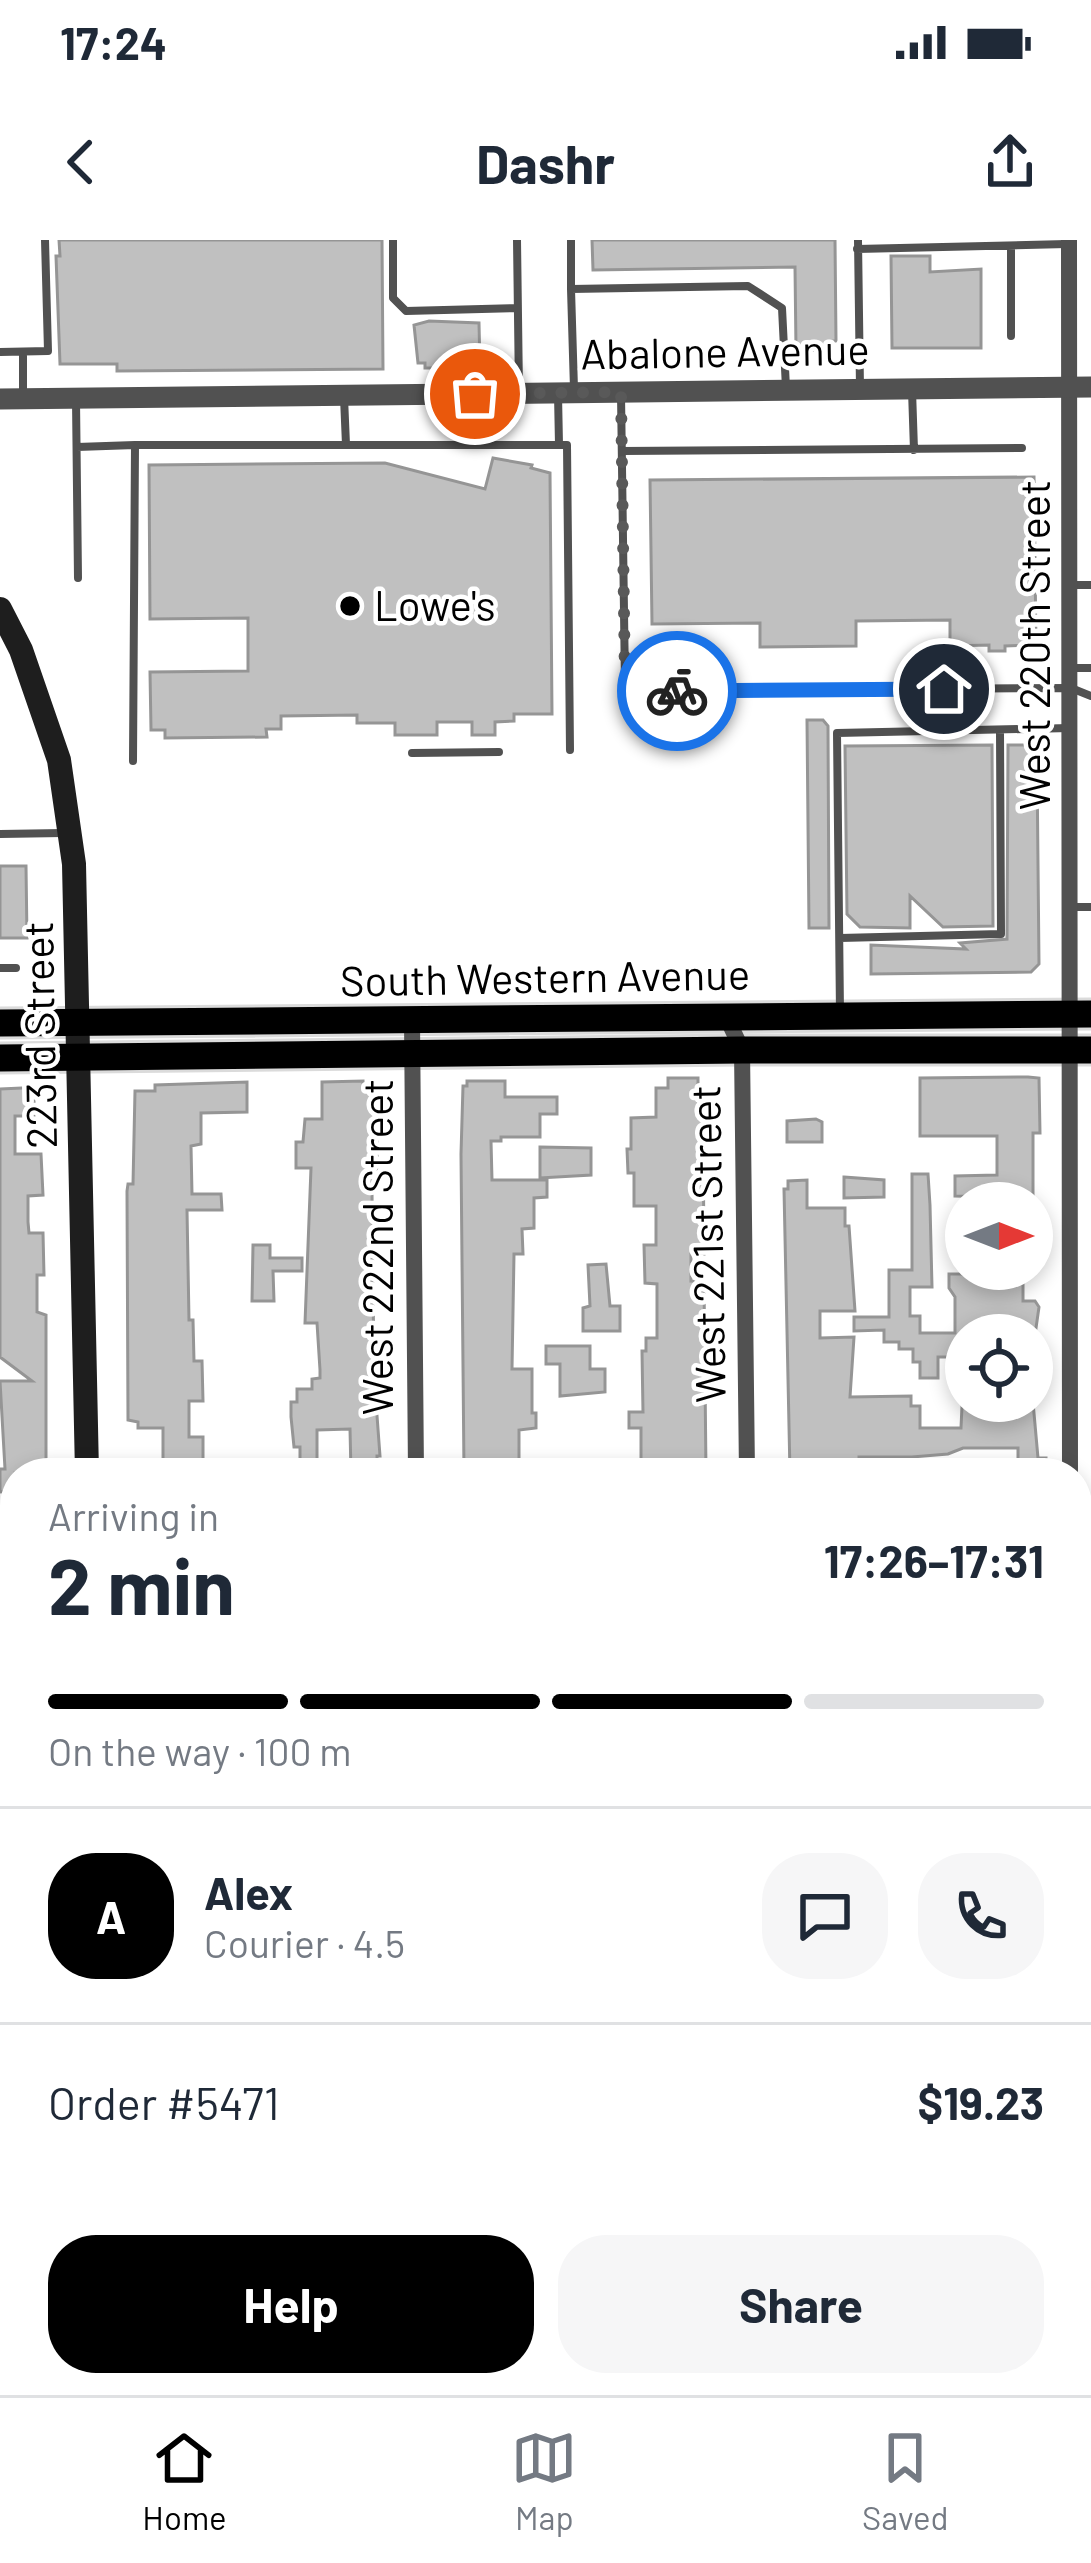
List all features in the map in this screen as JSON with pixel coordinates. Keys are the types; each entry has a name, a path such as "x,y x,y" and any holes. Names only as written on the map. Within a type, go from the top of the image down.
{"main road":[{"name":"223rd Street","path":"0,609 7,638 42,704 59,760 71,832 77,910 87,1458"},
{"name":"South Western Avenue","path":"0,1023 1081,1015"},
{"name":"South Western Avenue","path":"0,1058 1081,1050"}],"street":[{"name":"West 220th Street","path":"1069,242 1081,387 1071,585 1071,907 1081,1050 1070,1458"},
{"name":"Abalone Avenue","path":"12,399 1081,387"},
{"name":"West 221st Street","path":"727,1018 742,1049 747,1458"},
{"name":"West 222nd Street","path":"412,1021 416,1458"}],"lane":[{"path":"0,352 48,351 45,240"},
{"path":"393,240 393,298 406,311 517,308"},
{"path":"517,240 519,393"},
{"path":"559,445 566,393 571,240"},
{"path":"860,389 857,244 1069,242"},
{"path":"1011,246 1011,337"},
{"path":"571,289 748,286 782,308 786,390"},
{"path":"12,399 23,354"},
{"path":"913,388 914,450"},
{"path":"621,392 625,684 629,691 1071,688 1091,696"},
{"path":"344,395 346,445"},
{"path":"76,399 77,578"},
{"path":"133,761 135,445"},
{"path":"76,447 567,445 570,750"},
{"path":"622,451 1022,448"},
{"path":"1071,585 1091,584"},
{"path":"1071,668 1091,668"},
{"path":"840,1017 837,733 1071,728"},
{"path":"840,938 1001,934 1000,731"},
{"path":"412,753 499,752"},
{"path":"0,834 71,832"},
{"path":"1071,907 1091,907"},
{"path":"0,968 16,968"}],"building":[{"path":"59,240 382,240 383,369 117,371 117,364 60,364"},
{"path":"592,240 835,240 836,341 832,341 832,350 796,350 795,267 593,270"},
{"path":"891,256 930,256 930,272 981,269 981,348 892,348"},
{"path":"479,323 480,368 425,368 425,363 418,363 414,325"},
{"name":"Lowe's","path":"493,458 550,473 552,714 514,714 514,721 495,722 495,735 472,735 472,722 437,722 437,735 395,735 395,723 357,723 357,715 281,716 281,729 266,729 267,737 165,738 165,730 151,730 150,672 248,671 248,618 150,619 149,465 385,463 485,489"},
{"path":"1034,477 1036,645 1005,646 1005,651 989,651 989,645 950,646 950,620 856,621 856,646 760,647 760,623 652,624 650,480"},
{"path":"807,720 823,720 828,726 829,928 809,928"},
{"path":"992,745 993,926 943,927 910,896 910,928 860,927 847,914 845,746"},
{"path":"1008,745 1033,745 1033,764 1037,764 1039,964 1031,972 871,974 871,945 966,949 960,943 1007,939"},
{"path":"0,866 26,866 27,938 0,938"},
{"path":"668,1078 698,1078 698,1117 703,1117 704,1254 691,1254 691,1281 704,1282 706,1458 641,1458 641,1428 629,1428 629,1412 643,1412 642,1351 646,1351 646,1338 657,1338 657,1284 645,1283 644,1245 656,1245 656,1206 634,1206 634,1173 628,1173 627,1149 631,1149 631,1118 656,1117 656,1088 668,1088"},
{"path":"920,1078 1039,1078 1040,1133 1033,1133 1033,1182 955,1182 955,1176 997,1175 997,1136 920,1136"},
{"path":"363,1081 363,1088 377,1087 377,1167 372,1192 377,1458 351,1458 350,1429 317,1430 317,1458 300,1458 300,1447 294,1447 291,1402 297,1402 297,1389 312,1389 312,1379 320,1378 317,1323 305,1323 311,1168 296,1168 296,1142 303,1142 305,1119 322,1119 322,1082"},
{"path":"467,1081 505,1081 505,1097 557,1097 557,1114 540,1114 540,1137 491,1141 492,1180 547,1180 547,1197 534,1198 534,1228 522,1229 523,1254 514,1254 512,1369 532,1369 532,1413 536,1413 536,1428 519,1430 519,1458 464,1458 461,1154 463,1086"},
{"path":"247,1082 247,1112 201,1113 201,1144 191,1146 192,1194 221,1194 222,1210 187,1210 189,1320 193,1320 194,1361 202,1361 203,1401 189,1401 189,1437 203,1437 203,1458 163,1458 163,1428 138,1428 138,1422 128,1420 127,1191 128,1184 133,1184 135,1091 155,1091 155,1085"},
{"path":"27,1088 27,1098 34,1098 34,1116 15,1116 15,1154 41,1154 43,1195 28,1196 28,1222 29,1233 43,1233 44,1275 37,1275 37,1312 46,1315 46,1458 4,1458 0,1381 32,1381 0,1357 0,1089"},
{"path":"787,1121 822,1122 822,1142 787,1142"},
{"path":"540,1147 591,1148 591,1175 540,1178"},
{"path":"912,1174 928,1174 932,1287 910,1287 910,1316 920,1316 920,1333 945,1333 945,1357 938,1357 938,1378 920,1378 920,1362 913,1362 913,1349 884,1342 884,1330 854,1331 854,1317 889,1317 889,1270 912,1270"},
{"path":"844,1177 884,1180 884,1197 844,1198"},
{"path":"807,1180 807,1208 845,1208 855,1311 820,1311 820,1338 854,1337 850,1397 911,1396 911,1406 920,1406 920,1428 961,1428 961,1422 1035,1422 1038,1458 1018,1458 1018,1448 963,1448 912,1457 790,1458 784,1189 788,1181"},
{"path":"253,1245 270,1245 270,1258 302,1258 302,1271 273,1271 274,1301 252,1301"},
{"path":"606,1264 610,1306 620,1306 620,1331 583,1331 583,1308 590,1306 588,1265"},
{"path":"950,1290 1023,1290 1023,1301 1035,1301 1038,1314 955,1314"},
{"path":"546,1346 590,1346 590,1369 605,1369 605,1392 560,1396 560,1364 546,1364"}],"way so far":[{"path":"475,394 621,392 625,684 629,691 677,691"}],"place":[{"name":"Lowe's","path":"350,606"}],"route":[{"path":"677,691 944,689"}]}
